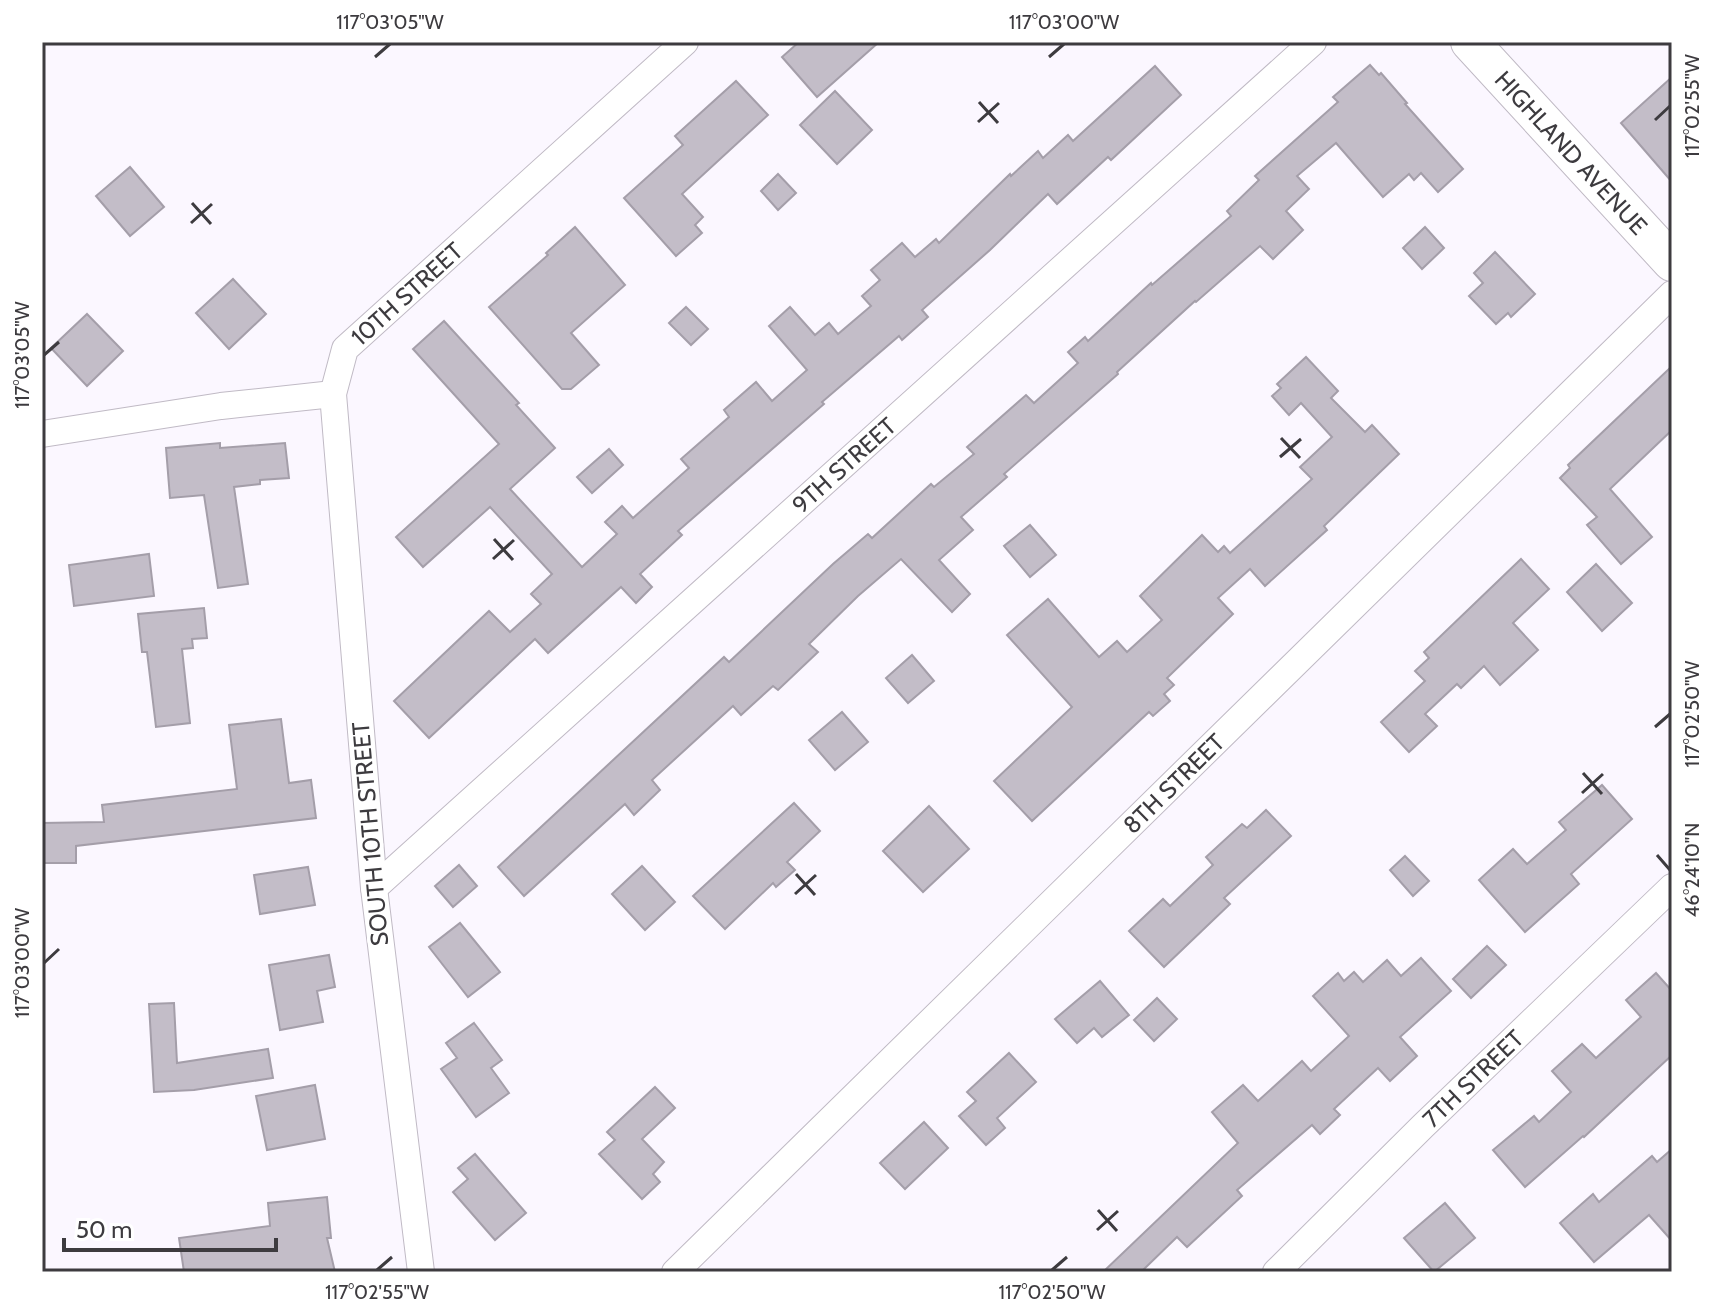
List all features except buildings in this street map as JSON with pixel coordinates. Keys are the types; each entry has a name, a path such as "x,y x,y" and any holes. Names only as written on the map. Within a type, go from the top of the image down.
{"main road":[{"name":"HIGHLAND AVENUE","path":"1470,42 1672,262"}],"street":[{"name":"10TH STREET","path":"333,394 345,349 685,42"},
{"name":"9TH STREET","path":"374,888 1313,42"},
{"name":"8TH STREET","path":"675,1272 1672,294"},
{"path":"42,434 221,406 333,394"},
{"name":"SOUTH 10TH STREET","path":"333,394 374,888 421,1272"},
{"name":"7TH STREET","path":"1276,1272 1434,1115 1672,887"}]}
